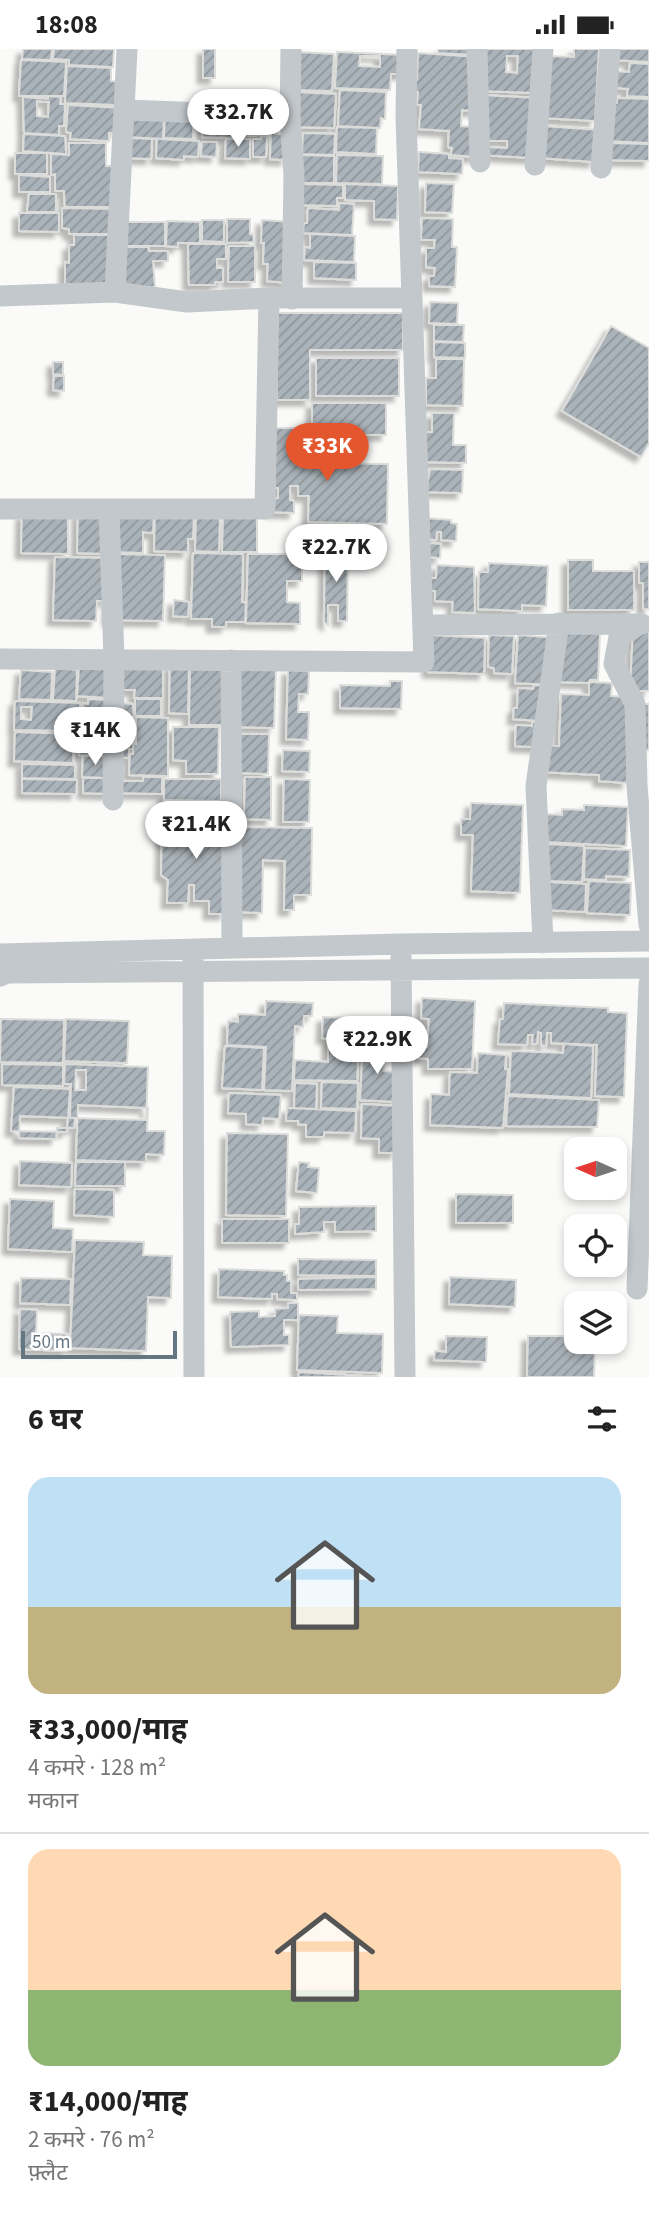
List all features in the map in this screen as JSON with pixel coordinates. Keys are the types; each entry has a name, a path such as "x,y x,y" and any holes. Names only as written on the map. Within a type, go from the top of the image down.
{"street":[{"path":"115,292 127,49"},
{"path":"291,49 290,116 294,176 292,299"},
{"path":"0,659 424,662 407,49"},
{"path":"477,49 480,162"},
{"path":"535,165 543,49"},
{"path":"601,168 610,49"},
{"path":"124,110 290,116"},
{"path":"0,296 115,292 187,302 269,298 412,298"},
{"path":"0,509 265,509 269,298"},
{"path":"109,509 114,660 113,800"},
{"path":"543,943 536,786 559,623"},
{"path":"424,625 644,623"},
{"path":"644,623 619,637 614,664 635,704 638,786 649,925"},
{"path":"231,660 232,948"},
{"path":"0,976 7,973 193,960 232,948 649,941"},
{"path":"401,944 405,1377"},
{"path":"0,954 401,969 649,968"},
{"path":"193,960 194,1377"},
{"path":"637,1289 649,984"}],"building":[{"path":"23,49 52,49 51,60 22,59"},
{"path":"54,49 114,49 113,67 69,65 69,60 53,59"},
{"path":"203,49 215,49 215,78 203,78"},
{"path":"438,49 475,49 474,55 438,53"},
{"path":"482,49 539,49 537,93 478,91","holes":["507,56 518,56 517,73 506,72"]},
{"path":"574,49 599,49 595,121 543,118 547,56 574,57"},
{"path":"612,49 649,49 649,62 612,60"},
{"path":"298,52 334,54 332,91 294,90"},
{"path":"337,52 404,55 404,74 391,74 390,90 335,88","holes":["360,56 380,56 380,67 359,66"]},
{"path":"418,53 478,57 475,111 462,110 461,126 475,127 476,157 451,155 452,148 448,147 449,131 419,129 421,105 417,105 418,92 408,91 417,80"},
{"path":"21,60 66,62 64,96 19,96"},
{"path":"630,63 649,64 649,97 627,96 628,89 608,87 609,71 629,72"},
{"path":"67,66 111,68 111,81 120,82 118,105 65,103"},
{"path":"340,90 386,92 385,119 381,118 380,128 338,126"},
{"path":"294,92 336,94 334,128 296,127"},
{"path":"481,95 536,98 534,158 481,155","holes":["485,141 507,141 507,148 485,147"]},
{"path":"48,96 61,97 60,104 65,104 64,126 59,126 59,135 24,133 23,97 48,99","holes":["37,101 49,102 48,117 37,116"]},
{"path":"617,98 649,99 649,143 605,141 606,102 617,103"},
{"path":"68,105 122,108 114,133 109,133 109,141 70,139 71,133 66,132"},
{"path":"129,114 164,116 163,139 128,137"},
{"path":"203,115 237,117 236,138 202,137"},
{"path":"248,115 269,116 269,134 247,136"},
{"path":"165,116 197,117 197,124 193,123 193,139 164,138"},
{"path":"542,126 600,130 594,162 540,158"},
{"path":"337,127 377,128 376,154 336,152"},
{"path":"271,133 287,135 286,160 270,159"},
{"path":"303,133 335,134 334,155 302,154"},
{"path":"24,134 65,136 66,154 23,151"},
{"path":"262,136 267,136 266,157 253,157 253,139 261,139"},
{"path":"129,138 152,139 151,159 128,158"},
{"path":"157,139 199,141 198,157 184,156 184,160 156,158"},
{"path":"226,139 250,139 250,159 225,158"},
{"path":"202,142 217,142 216,157 201,156"},
{"path":"69,143 106,143 106,166 116,166 116,207 65,207 64,191 55,191 55,174 51,175 51,154 69,155"},
{"path":"607,143 649,144 649,161 607,160"},
{"path":"419,152 449,154 449,158 463,159 462,174 418,172"},
{"path":"15,153 47,153 47,174 15,174"},
{"path":"301,155 334,156 334,183 300,183"},
{"path":"337,155 383,156 382,184 336,183"},
{"path":"19,175 50,177 50,192 19,192"},
{"path":"426,183 454,184 452,213 425,212"},
{"path":"300,184 343,185 343,198 337,198 337,206 299,205"},
{"path":"345,184 398,186 397,220 374,219 374,201 345,200"},
{"path":"29,194 56,194 56,212 27,212"},
{"path":"339,203 354,204 352,235 303,233 308,208 339,210"},
{"path":"62,208 117,209 116,234 69,234 69,229 62,228"},
{"path":"19,213 59,213 59,232 19,231"},
{"path":"422,218 453,219 452,247 457,247 455,287 429,286 429,276 434,276 435,268 426,267 426,248 434,248 435,240 421,240"},
{"path":"227,219 250,219 250,234 253,234 254,242 227,243"},
{"path":"202,220 224,220 224,242 202,241"},
{"path":"262,220 292,222 288,283 267,281 268,264 263,264 264,243 261,243"},
{"path":"167,221 200,222 200,243 166,246"},
{"path":"123,222 165,222 165,246 122,246"},
{"path":"310,234 355,236 354,262 304,260 305,247 310,248"},
{"path":"74,235 114,235 108,285 65,284 65,262 69,263 69,245 74,245"},
{"path":"188,244 226,244 226,259 217,259 217,268 223,268 223,282 215,282 215,285 189,285"},
{"path":"229,246 255,246 255,282 228,282"},
{"path":"119,247 148,247 149,251 168,251 168,261 153,261 155,287 122,287"},
{"path":"314,262 356,263 356,280 314,278"},
{"path":"430,302 458,303 457,324 429,323"},
{"path":"276,313 403,313 403,350 310,350 310,400 277,400"},
{"path":"434,325 464,325 463,342 434,341"},
{"path":"611,326 649,348 649,443 641,457 562,411"},
{"path":"434,342 465,343 465,358 434,357"},
{"path":"316,358 399,358 399,396 316,396"},
{"path":"436,359 464,359 463,406 426,405 426,378 436,378"},
{"path":"53,362 63,362 63,375 53,374"},
{"path":"54,376 64,376 64,391 53,390"},
{"path":"312,403 386,403 386,435 361,435 358,428 354,428 346,437 312,438"},
{"path":"432,413 454,413 453,445 466,445 466,463 426,462 424,432 432,432"},
{"path":"272,428 300,428 300,441 318,442 318,463 388,464 387,524 308,522 309,496 298,496 298,486 290,486 294,513 271,512 271,500 278,498 278,488 271,487"},
{"path":"430,469 463,470 462,493 426,492"},
{"path":"113,512 154,513 153,533 143,532 143,553 112,552"},
{"path":"155,512 194,513 193,539 188,539 188,552 154,551"},
{"path":"78,513 105,514 107,554 77,553"},
{"path":"22,514 68,516 68,554 21,553"},
{"path":"196,514 220,515 219,552 195,551"},
{"path":"223,517 257,517 257,552 222,552"},
{"path":"425,518 451,520 451,523 457,524 456,541 441,540 441,532 437,532 436,540 424,539"},
{"path":"429,543 441,544 440,558 428,557"},
{"path":"325,552 348,553 347,621 338,621 338,605 328,605 328,625 324,622"},
{"path":"193,553 243,554 242,602 246,603 245,622 226,622 226,627 212,627 212,619 191,619"},
{"path":"110,554 165,555 163,621 108,620"},
{"path":"248,554 302,554 302,581 287,581 287,602 300,603 300,624 246,623"},
{"path":"55,557 107,558 105,601 97,601 96,621 53,620"},
{"path":"568,560 593,560 593,571 634,571 634,610 568,610"},
{"path":"639,562 649,562 649,609 643,609 643,583 639,583"},
{"path":"489,563 548,566 546,606 522,605 522,611 478,609 479,572 488,572"},
{"path":"437,565 474,567 475,613 452,612 453,602 435,601 435,591 429,591 430,578 436,578"},
{"path":"174,600 189,602 188,617 173,616"},
{"path":"633,629 649,629 649,691 630,691"},
{"path":"561,630 600,632 598,680 590,680 589,683 558,682"},
{"path":"430,635 485,638 484,674 428,672"},
{"path":"489,635 514,636 512,674 494,673 494,668 488,667"},
{"path":"518,635 558,638 554,685 515,683"},
{"path":"170,665 189,665 188,714 169,713"},
{"path":"79,666 112,668 110,698 77,696"},
{"path":"190,666 223,667 222,725 189,725"},
{"path":"238,667 276,668 274,728 236,727"},
{"path":"55,668 77,670 76,701 53,700"},
{"path":"120,668 163,669 163,698 134,698 135,690 119,690"},
{"path":"21,670 52,672 51,700 19,699"},
{"path":"288,670 309,671 308,694 299,694 298,712 309,712 308,740 286,739"},
{"path":"390,681 402,681 401,709 340,708 340,685 390,686"},
{"path":"589,682 612,683 611,696 631,697 627,783 599,781 599,775 542,772 543,745 559,746 561,694 589,695"},
{"path":"534,685 555,687 553,722 513,719 514,708 517,708 518,688 533,689"},
{"path":"88,699 112,700 111,733 82,733 83,703 88,704"},
{"path":"135,699 161,699 161,716 135,716"},
{"path":"15,701 80,703 79,731 14,730","holes":["21,707 32,707 31,720 21,719"]},
{"path":"119,703 133,704 134,732 114,731"},
{"path":"641,704 649,704 649,750 640,750"},
{"path":"136,717 168,718 168,776 129,775 130,754 133,754 133,744 136,744"},
{"path":"532,722 551,723 550,748 515,746 516,725 532,726"},
{"path":"173,727 219,727 218,774 186,774 186,761 173,760"},
{"path":"15,732 74,734 73,763 14,761"},
{"path":"79,734 109,735 108,756 79,755"},
{"path":"118,734 134,736 129,758 116,757"},
{"path":"240,734 269,734 268,774 240,773"},
{"path":"283,750 310,751 309,772 282,771"},
{"path":"83,756 103,756 110,778 82,777"},
{"path":"22,764 75,765 75,779 22,778"},
{"path":"143,777 162,777 162,794 117,793 117,781 143,781"},
{"path":"245,777 271,777 271,820 244,819"},
{"path":"83,778 110,778 110,794 83,793"},
{"path":"22,779 77,780 76,794 22,793"},
{"path":"164,779 221,779 221,801 164,800"},
{"path":"284,779 310,780 309,822 283,822"},
{"path":"471,803 523,805 520,893 471,891 473,835 461,835 461,819 470,819"},
{"path":"584,805 628,807 626,846 545,842 546,814 562,815 562,809 584,810"},
{"path":"183,807 210,808 209,829 227,829 225,914 209,914 209,901 194,901 194,885 189,885 188,903 167,903 168,880 161,875 162,831 182,831"},
{"path":"239,827 312,828 311,895 294,895 294,910 284,910 285,861 263,860 262,913 237,912"},
{"path":"547,844 584,846 582,882 545,881"},
{"path":"585,848 630,850 629,877 584,879"},
{"path":"589,881 631,883 630,915 587,913"},
{"path":"547,882 586,884 585,912 546,910"},
{"path":"422,998 475,1001 472,1069 428,1069 428,1059 419,1058 420,1046 427,1047 429,1019 421,1018"},
{"path":"266,1001 313,1003 312,1016 304,1016 303,1027 295,1026 292,1091 264,1090 266,1047 227,1045 228,1021 238,1022 238,1014 265,1015"},
{"path":"504,1003 608,1008 608,1012 627,1013 624,1097 595,1096 597,1045 551,1043 551,1033 547,1033 546,1046 541,1045 541,1033 538,1032 537,1044 532,1044 533,1035 528,1035 527,1045 498,1044"},
{"path":"323,1017 374,1019 373,1041 322,1038"},
{"path":"1,1019 64,1020 63,1063 0,1062"},
{"path":"66,1019 129,1021 127,1063 64,1061"},
{"path":"328,1040 359,1041 357,1081 294,1080 295,1060 328,1062"},
{"path":"363,1044 386,1045 384,1071 399,1072 397,1102 360,1100"},
{"path":"564,1044 593,1046 591,1098 509,1094 511,1051 563,1053"},
{"path":"225,1046 264,1048 262,1090 222,1088"},
{"path":"478,1053 506,1055 505,1069 508,1069 503,1128 430,1125 431,1094 449,1095 450,1072 477,1073"},
{"path":"2,1064 63,1065 63,1086 2,1085"},
{"path":"65,1064 148,1067 146,1120 70,1118 71,1084 64,1084","holes":["76,1070 86,1070 86,1090 75,1090"]},
{"path":"322,1082 358,1083 357,1109 321,1108"},
{"path":"295,1083 317,1084 316,1109 294,1108"},
{"path":"14,1087 70,1089 67,1132 11,1131"},
{"path":"229,1093 281,1095 279,1119 263,1118 262,1125 246,1124 246,1114 228,1113"},
{"path":"508,1096 599,1100 597,1127 506,1126"},
{"path":"362,1104 398,1106 396,1153 379,1153 379,1139 361,1138"},
{"path":"78,1105 148,1108 147,1131 165,1131 164,1155 146,1154 146,1162 76,1160"},
{"path":"287,1108 356,1111 355,1133 324,1132 324,1137 306,1137 306,1125 298,1124 298,1121 286,1121"},
{"path":"20,1116 75,1118 74,1128 57,1128 56,1139 19,1138"},
{"path":"227,1133 288,1134 286,1216 226,1215"},
{"path":"20,1161 72,1163 71,1187 19,1185"},
{"path":"76,1162 125,1162 125,1186 75,1186"},
{"path":"299,1162 309,1163 308,1167 319,1168 317,1193 296,1191"},
{"path":"75,1189 114,1190 114,1217 74,1215"},
{"path":"456,1194 513,1195 513,1223 456,1223"},
{"path":"10,1199 54,1201 53,1228 73,1229 72,1252 8,1249"},
{"path":"376,1206 376,1231 335,1232 335,1222 324,1222 324,1232 295,1234 295,1224 299,1224 299,1207"},
{"path":"222,1219 289,1219 289,1243 222,1243"},
{"path":"75,1240 144,1242 143,1255 172,1256 171,1298 148,1297 146,1351 70,1348"},
{"path":"298,1259 376,1260 376,1276 298,1275"},
{"path":"219,1269 284,1271 287,1281 291,1281 291,1293 297,1293 297,1300 277,1299 277,1294 272,1294 272,1299 218,1297"},
{"path":"376,1277 376,1289 298,1290 298,1279"},
{"path":"450,1277 516,1280 515,1307 449,1304"},
{"path":"21,1278 71,1279 70,1305 20,1303"},
{"path":"288,1303 298,1303 298,1320 284,1320 284,1335 289,1335 289,1345 231,1347 230,1312 259,1311 259,1317 275,1316 275,1309 288,1308"},
{"path":"20,1309 37,1310 36,1333 68,1334 67,1351 19,1349"},
{"path":"299,1315 338,1316 337,1333 383,1334 382,1373 297,1370"},
{"path":"446,1336 487,1337 486,1362 434,1360 435,1351 446,1352"},
{"path":"528,1336 564,1336 564,1354 595,1354 594,1377 527,1377"},
{"path":"299,1372 379,1377 298,1377"}]}
